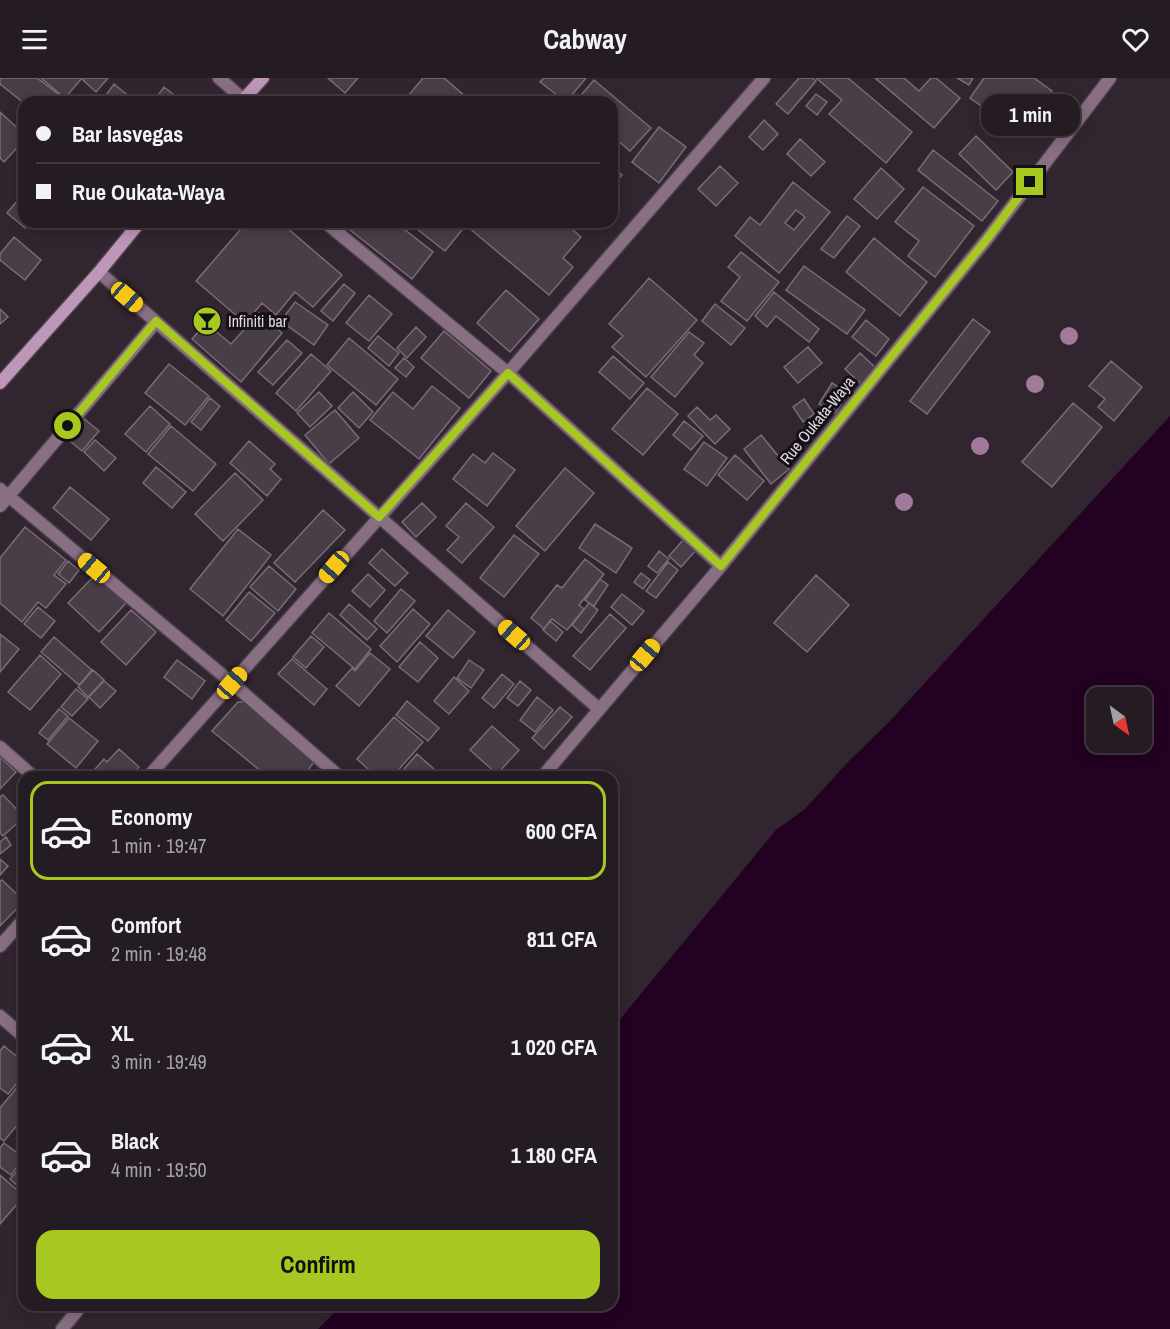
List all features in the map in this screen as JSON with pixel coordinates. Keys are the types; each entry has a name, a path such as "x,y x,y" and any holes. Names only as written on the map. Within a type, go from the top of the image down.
{"street":[{"path":"219,78 237,96"},
{"path":"247,96 263,78"},
{"path":"153,771 508,373 764,78"},
{"name":"Rue Oukata-Waya","path":"547,771 721,566 987,239 1110,78"},
{"path":"0,383 135,228"},
{"path":"332,228 508,373 721,566"},
{"path":"99,272 599,709"},
{"path":"0,506 4,493 156,321"},
{"path":"4,493 232,683 333,771"},
{"path":"0,747 27,771"},
{"path":"0,946 18,926"},
{"path":"0,1016 18,1031"},
{"path":"62,1329 77,1311"}],"shaded area":[{"path":"1170,416 1170,1329 318,1329 336,1311 618,1311 618,1022 776,830 805,809 889,722"}],"building":[{"path":"0,78 37,78 61,96 18,96 18,98 0,84"},
{"path":"41,78 82,78 67,96 63,96"},
{"path":"85,78 108,78 96,92 83,80"},
{"path":"328,78 358,78 345,93"},
{"path":"423,78 444,78 465,96 408,96"},
{"path":"544,78 586,78 571,96 558,96 540,82"},
{"path":"799,78 812,78 816,81 788,114 776,104"},
{"path":"816,78 848,78 912,132 886,163 829,114 842,100"},
{"path":"875,78 904,78 919,91 931,78 936,78 960,98 934,128"},
{"path":"957,78 973,78 969,85"},
{"path":"984,78 1034,78 1052,91 1022,135 970,98"},
{"path":"594,80 613,96 580,96"},
{"path":"114,84 129,96 105,96"},
{"path":"164,87 175,96 157,96"},
{"path":"816,94 827,102 817,115 806,106"},
{"path":"618,100 651,128 630,151 618,141"},
{"path":"0,112 18,128 18,147 4,162 0,158"},
{"path":"764,120 778,134 763,150 749,137"},
{"path":"659,127 686,147 659,183 632,162"},
{"path":"976,136 1013,172 996,190 959,154"},
{"path":"800,139 825,162 811,176 787,154"},
{"path":"933,150 998,201 982,221 918,170"},
{"path":"720,166 738,183 716,206 698,189"},
{"path":"881,168 904,189 877,219 854,199"},
{"path":"793,182 830,212 779,273 735,236 750,217 760,225","holes":["796,210 805,217 794,230 785,223"]},
{"path":"923,187 974,226 935,277 908,256 919,241 895,222"},
{"path":"18,200 18,222 7,213"},
{"path":"847,216 860,226 834,258 821,249"},
{"path":"242,228 287,228 342,275 313,307 295,292 276,315 262,303 245,323 196,281"},
{"path":"348,228 403,228 433,252 412,279"},
{"path":"416,228 460,228 462,230 445,251"},
{"path":"469,228 571,228 581,237 563,258 573,267 549,295"},
{"path":"14,237 41,260 25,280 0,260 0,254"},
{"path":"874,238 927,282 900,316 846,272"},
{"path":"741,252 779,282 747,321 721,301 740,277 728,267"},
{"path":"804,266 865,310 847,334 786,290"},
{"path":"649,278 697,320 646,377 612,347 623,336 609,324"},
{"path":"344,284 355,293 333,321 321,311"},
{"path":"506,290 539,319 510,352 477,323"},
{"path":"774,292 819,329 809,342 776,316 767,327 755,316"},
{"path":"369,295 392,314 369,341 346,323"},
{"path":"295,302 328,325 314,345 281,321"},
{"path":"715,304 745,328 731,345 702,321"},
{"path":"0,309 8,317 0,324"},
{"path":"259,313 282,333 241,382 192,339 206,323 231,344"},
{"path":"973,319 990,332 927,414 910,401"},
{"path":"866,320 889,339 876,356 852,337"},
{"path":"416,327 426,337 407,358 397,348"},
{"path":"444,331 491,371 469,398 421,358"},
{"path":"689,332 704,343 694,355 703,363 675,397 651,377"},
{"path":"378,336 399,353 389,366 368,348"},
{"path":"349,338 398,379 376,405 327,365"},
{"path":"287,340 302,353 273,385 258,372"},
{"path":"808,347 822,363 798,383 784,367"},
{"path":"860,353 877,369 862,385 845,369"},
{"path":"311,354 331,371 296,411 276,393"},
{"path":"613,356 644,383 630,399 599,372"},
{"path":"404,358 414,367 406,377 395,368"},
{"path":"1111,361 1142,387 1114,421 1098,407 1105,399 1089,386"},
{"path":"169,364 209,396 185,425 145,393"},
{"path":"832,383 848,393 835,414 819,404"},
{"path":"432,386 460,408 419,459 370,420 393,392 413,409"},
{"path":"647,388 678,414 643,455 612,429"},
{"path":"319,392 332,406 310,427 297,413"},
{"path":"353,392 373,412 359,428 338,408"},
{"path":"210,398 220,406 201,430 191,422"},
{"path":"804,399 814,414 803,422 793,407"},
{"path":"1073,403 1102,427 1052,487 1022,462"},
{"path":"150,406 170,424 146,452 125,434"},
{"path":"697,407 710,420 716,415 730,429 715,444 688,416"},
{"path":"335,410 359,438 329,464 305,435"},
{"path":"82,417 99,431 82,451 65,437"},
{"path":"684,421 703,436 691,450 673,435"},
{"path":"171,426 216,464 193,491 148,454"},
{"path":"761,435 789,469 771,484 744,449"},
{"path":"95,440 116,458 104,471 84,452"},
{"path":"249,441 275,464 270,469 281,479 267,496 230,463"},
{"path":"704,442 727,458 707,486 684,469"},
{"path":"493,453 515,470 487,506 453,479 473,454 485,463"},
{"path":"735,455 764,481 747,500 718,475"},
{"path":"156,467 186,492 172,508 143,483"},
{"path":"565,468 594,493 545,551 516,526"},
{"path":"235,473 263,500 223,541 195,514"},
{"path":"70,487 109,519 91,540 53,508"},
{"path":"422,503 436,517 416,537 402,522"},
{"path":"466,503 494,527 462,563 447,550 459,537 446,526"},
{"path":"323,510 345,530 295,582 274,563"},
{"path":"595,524 632,548 616,573 579,548"},
{"path":"25,527 66,560 54,575 66,584 46,608 38,602 22,622 0,603 0,558"},
{"path":"238,529 271,555 223,616 190,589"},
{"path":"514,535 539,554 504,597 480,578"},
{"path":"685,538 697,549 681,567 669,556"},
{"path":"382,549 408,573 395,586 369,563"},
{"path":"659,551 669,559 657,573 648,566"},
{"path":"585,559 604,574 579,605 584,609 567,630 552,619 544,629 531,618 557,585 562,588"},
{"path":"68,561 79,570 69,583 58,574"},
{"path":"668,562 678,570 656,598 646,591"},
{"path":"269,566 296,589 278,611 250,587"},
{"path":"641,573 650,580 643,589 634,582"},
{"path":"368,574 385,590 370,607 352,591"},
{"path":"95,575 126,603 99,632 68,603"},
{"path":"816,575 849,605 807,652 774,623"},
{"path":"600,579 608,585 594,606 585,600"},
{"path":"401,589 415,601 387,633 374,621"},
{"path":"249,592 275,613 251,641 226,620"},
{"path":"622,594 644,611 632,625 611,607"},
{"path":"589,603 598,610 581,633 572,625"},
{"path":"349,604 377,629 367,640 340,615"},
{"path":"38,607 55,621 41,638 24,624"},
{"path":"413,609 430,624 397,662 380,646"},
{"path":"131,610 156,632 126,665 101,642"},
{"path":"448,610 475,632 453,658 426,636"},
{"path":"329,613 371,649 355,669 312,633"},
{"path":"610,614 626,628 590,670 573,656"},
{"path":"550,621 563,632 556,641 543,630"},
{"path":"0,634 19,649 0,672"},
{"path":"311,636 324,647 306,668 293,657"},
{"path":"54,637 92,670 79,685 41,652"},
{"path":"420,642 438,658 418,682 399,667"},
{"path":"370,653 390,669 359,706 336,686 352,668 355,671"},
{"path":"40,655 61,674 30,710 8,692"},
{"path":"292,659 327,689 314,705 278,674"},
{"path":"177,660 205,681 192,699 164,677"},
{"path":"469,660 484,670 471,688 457,678"},
{"path":"93,670 104,680 88,697 78,687"},
{"path":"502,674 514,684 494,708 482,698"},
{"path":"454,677 469,691 449,714 434,701"},
{"path":"104,681 116,691 100,708 89,697"},
{"path":"520,681 531,690 518,706 507,698"},
{"path":"76,689 88,699 72,716 61,707"},
{"path":"537,697 553,710 535,732 520,720"},
{"path":"407,701 439,728 428,741 396,715"},
{"path":"238,702 247,702 316,760 307,771 261,771 212,731"},
{"path":"560,707 572,717 544,749 532,738"},
{"path":"59,709 68,716 48,740 39,733"},
{"path":"394,717 423,742 397,771 370,771 357,759"},
{"path":"69,718 98,741 76,768 47,744"},
{"path":"492,726 519,750 500,771 494,771 470,750"},
{"path":"119,749 139,767 136,771 93,771 104,759 107,762"},
{"path":"417,754 434,769 432,771 402,771"},
{"path":"0,757 16,772 0,789"},
{"path":"3,795 18,811 18,822 3,836 0,833 0,797"},
{"path":"6,837 11,845 0,854 0,842"},
{"path":"0,859 8,866 0,875"},
{"path":"2,880 18,895 18,907 0,926 0,881"},
{"path":"4,1046 18,1057 18,1082 8,1094 0,1088 0,1051"},
{"path":"18,1086 18,1124 4,1141 0,1138 0,1108"},
{"path":"4,1143 18,1154 18,1166 11,1175 0,1167 0,1148"},
{"path":"18,1170 18,1186 10,1179"},
{"path":"0,1175 18,1191 18,1203 0,1224"}],"place":[{"name":"Infiniti bar","path":"207,321"}],"route":[{"path":"68,426 156,321 379,517 508,373 721,566 987,239 1030,182"}]}
